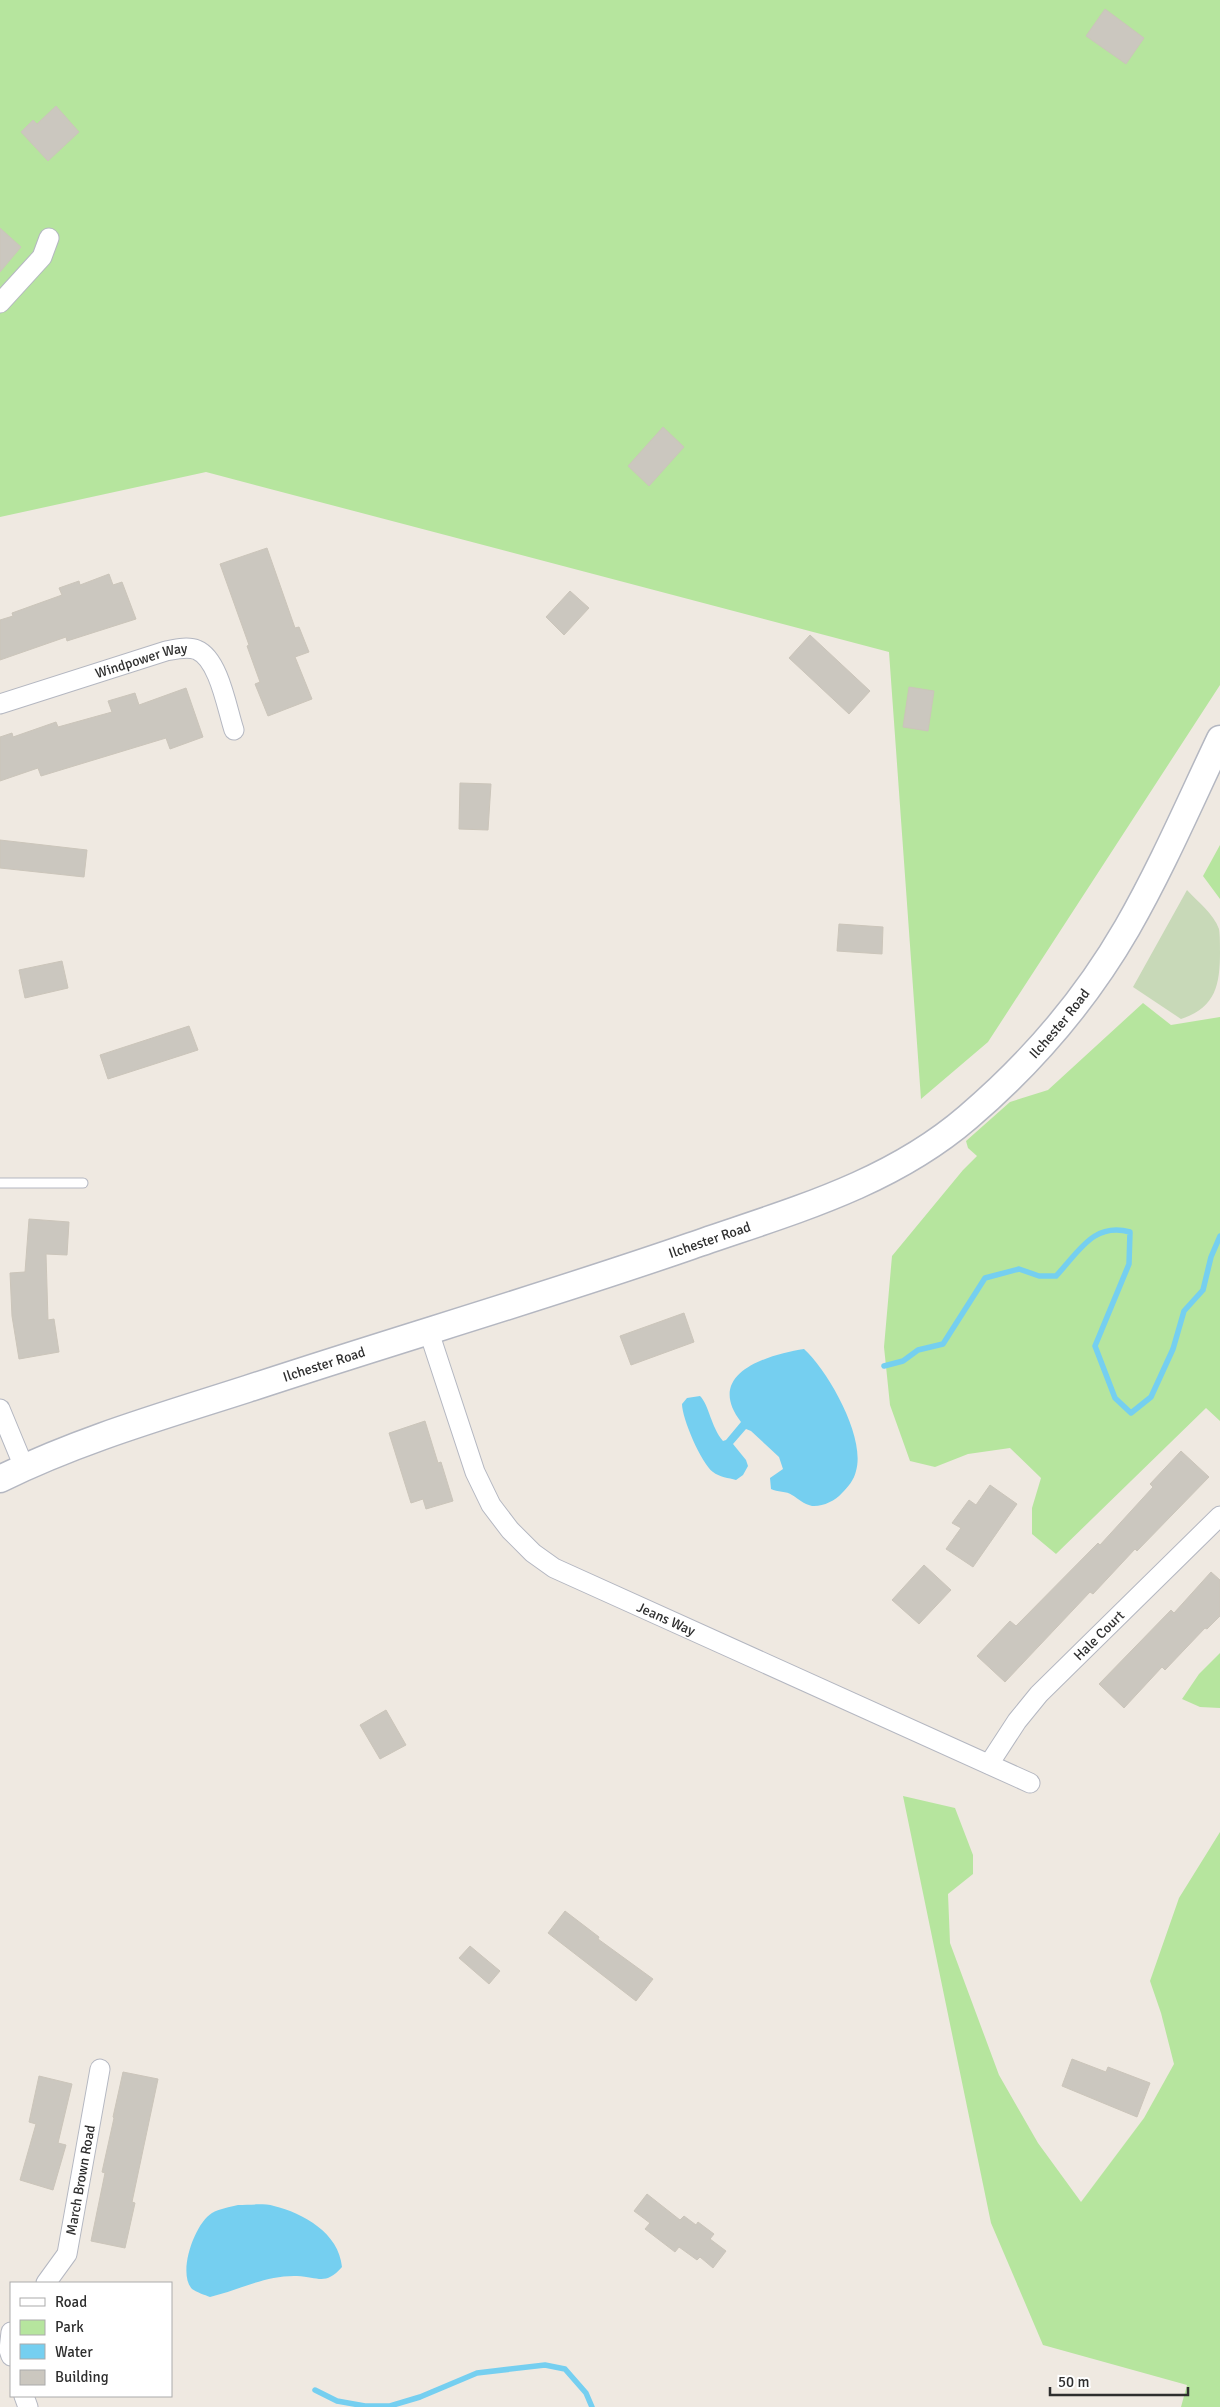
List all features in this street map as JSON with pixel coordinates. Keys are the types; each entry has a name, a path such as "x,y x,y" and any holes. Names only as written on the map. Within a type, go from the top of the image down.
{"street":[{"path":"0,303 42,257 49,238"},
{"name":"Windpower Way","path":"0,704 166,651 187,648 198,650 214,667 234,730"},
{"name":"Ilchester Road","path":"0,1479 24,1467 98,1437 428,1329 649,1261 816,1204 874,1179 926,1150 968,1117 1013,1075 1052,1033 1091,984 1127,927 1220,739"},
{"name":"Jeans Way","path":"428,1329 476,1472 491,1505 510,1530 533,1552 554,1568 1030,1783"},
{"path":"0,1409 24,1467"},
{"name":"Hale Court","path":"989,1764 1017,1721 1039,1694 1220,1516"},
{"name":"March Brown Road","path":"47,2282 67,2254 100,2069"}],"lane":[{"path":"0,1183 83,1182"}],"green space":[{"path":"0,0 1220,0 1220,685 988,1042 921,1099 889,652 206,472 0,517"},
{"path":"1220,845 1220,899 1203,876"},
{"path":"1187,890 1217,923 1220,934 1220,964 1217,985 1208,1002 1201,1009 1181,1019 1133,987"},
{"path":"1143,1003 1171,1025 1220,1017 1220,1421 1206,1408 1056,1554 1032,1534 1032,1508 1041,1478 1010,1448 968,1454 935,1467 910,1461 890,1405 884,1347 892,1256 963,1170 977,1156 968,1148 966,1141 1010,1102 1048,1090"},
{"path":"1220,1653 1220,1708 1200,1707 1182,1699 1199,1674"},
{"path":"903,1796 955,1808 973,1855 973,1874 948,1894 950,1943 999,2075 1038,2143 1081,2202 1144,2118 1174,2064 1161,2013 1150,1981 1179,1898 1220,1832 1220,2407 1181,2407 1187,2385 1043,2345 991,2223"}],"water":[{"path":"804,1349 824,1373 843,1405 850,1423 858,1457 855,1474 846,1488 832,1501 816,1506 806,1504 790,1494 771,1489 770,1478 783,1469 779,1457 751,1431 746,1429 733,1444 746,1460 748,1466 743,1475 736,1480 715,1474 703,1460 693,1440 685,1419 682,1404 687,1398 700,1396 719,1435 723,1441 726,1440 741,1422 732,1405 730,1391 735,1379 744,1370 758,1362 773,1356"},
{"path":"238,2205 270,2205 285,2209 307,2219 318,2226 334,2244 342,2267 331,2277 316,2279 286,2276 210,2297 192,2289 186,2272 194,2237 206,2218 212,2213"}],"building":[{"path":"1105,9 1144,38 1126,64 1086,36"},
{"path":"56,106 79,132 48,161 21,132 33,120 37,124"},
{"path":"0,228 21,247 0,272"},
{"path":"663,427 684,447 649,486 628,466"},
{"path":"267,548 295,628 299,627 309,652 295,657 312,699 268,716 255,684 260,682 247,646 249,645 220,564"},
{"path":"109,574 113,585 122,582 136,619 67,641 66,637 0,660 0,620 13,616 12,613 62,595 59,588 79,581 80,585"},
{"path":"570,591 589,608 564,635 546,617"},
{"path":"810,635 870,691 849,714 789,658"},
{"path":"909,687 934,691 928,731 903,727"},
{"path":"186,688 203,737 170,749 166,738 41,776 38,768 0,781 0,737 12,733 13,737 56,722 58,727 112,712 108,701 135,693 139,705"},
{"path":"460,783 491,784 488,830 459,829"},
{"path":"0,840 87,850 84,877 0,868"},
{"path":"839,924 883,927 882,954 837,951"},
{"path":"62,961 68,988 25,998 19,970"},
{"path":"189,1026 198,1050 108,1079 100,1055"},
{"path":"29,1219 69,1222 67,1255 46,1254 48,1320 54,1319 59,1352 19,1359 12,1316 10,1273 25,1272"},
{"path":"684,1313 694,1342 631,1365 620,1336"},
{"path":"425,1421 438,1463 441,1462 453,1501 426,1509 423,1499 411,1503 389,1433"},
{"path":"1181,1451 1209,1477 1137,1551 1135,1549 1093,1594 1090,1592 1005,1682 977,1656 1010,1621 1016,1626 1098,1543 1100,1545 1153,1487 1150,1484"},
{"path":"990,1485 1017,1504 973,1567 946,1549 961,1528 952,1523 969,1500 976,1505"},
{"path":"924,1565 951,1590 919,1624 892,1600"},
{"path":"1211,1572 1220,1580 1220,1616 1207,1629 1205,1628 1165,1670 1162,1667 1124,1708 1099,1684 1171,1610 1174,1613"},
{"path":"386,1710 406,1745 380,1759 360,1725"},
{"path":"565,1911 599,1937 598,1939 653,1979 636,2001 548,1933"},
{"path":"470,1946 500,1971 489,1984 459,1958"},
{"path":"1072,2059 1106,2072 1108,2067 1150,2083 1137,2117 1062,2086"},
{"path":"123,2072 158,2079 132,2202 135,2203 125,2248 91,2241 105,2173 102,2172"},
{"path":"39,2076 72,2084 58,2143 66,2145 53,2190 20,2180 36,2124 29,2122"},
{"path":"647,2194 680,2220 684,2216 696,2225 698,2222 714,2234 710,2239 726,2251 713,2268 700,2257 697,2260 679,2247 675,2252 645,2229 650,2223 634,2211"}],"waterway":[{"path":"884,1366 903,1361 918,1350 943,1344 985,1278 1019,1269 1039,1276 1056,1276 1080,1249 1096,1235 1106,1231 1117,1230 1130,1232 1129,1264 1095,1346 1115,1398 1131,1413 1151,1397 1173,1349 1184,1311 1203,1290 1211,1257 1220,1236"},
{"path":"315,2390 337,2401 365,2406 390,2406 420,2397 477,2373 545,2365 565,2369 586,2393 592,2407"}]}
